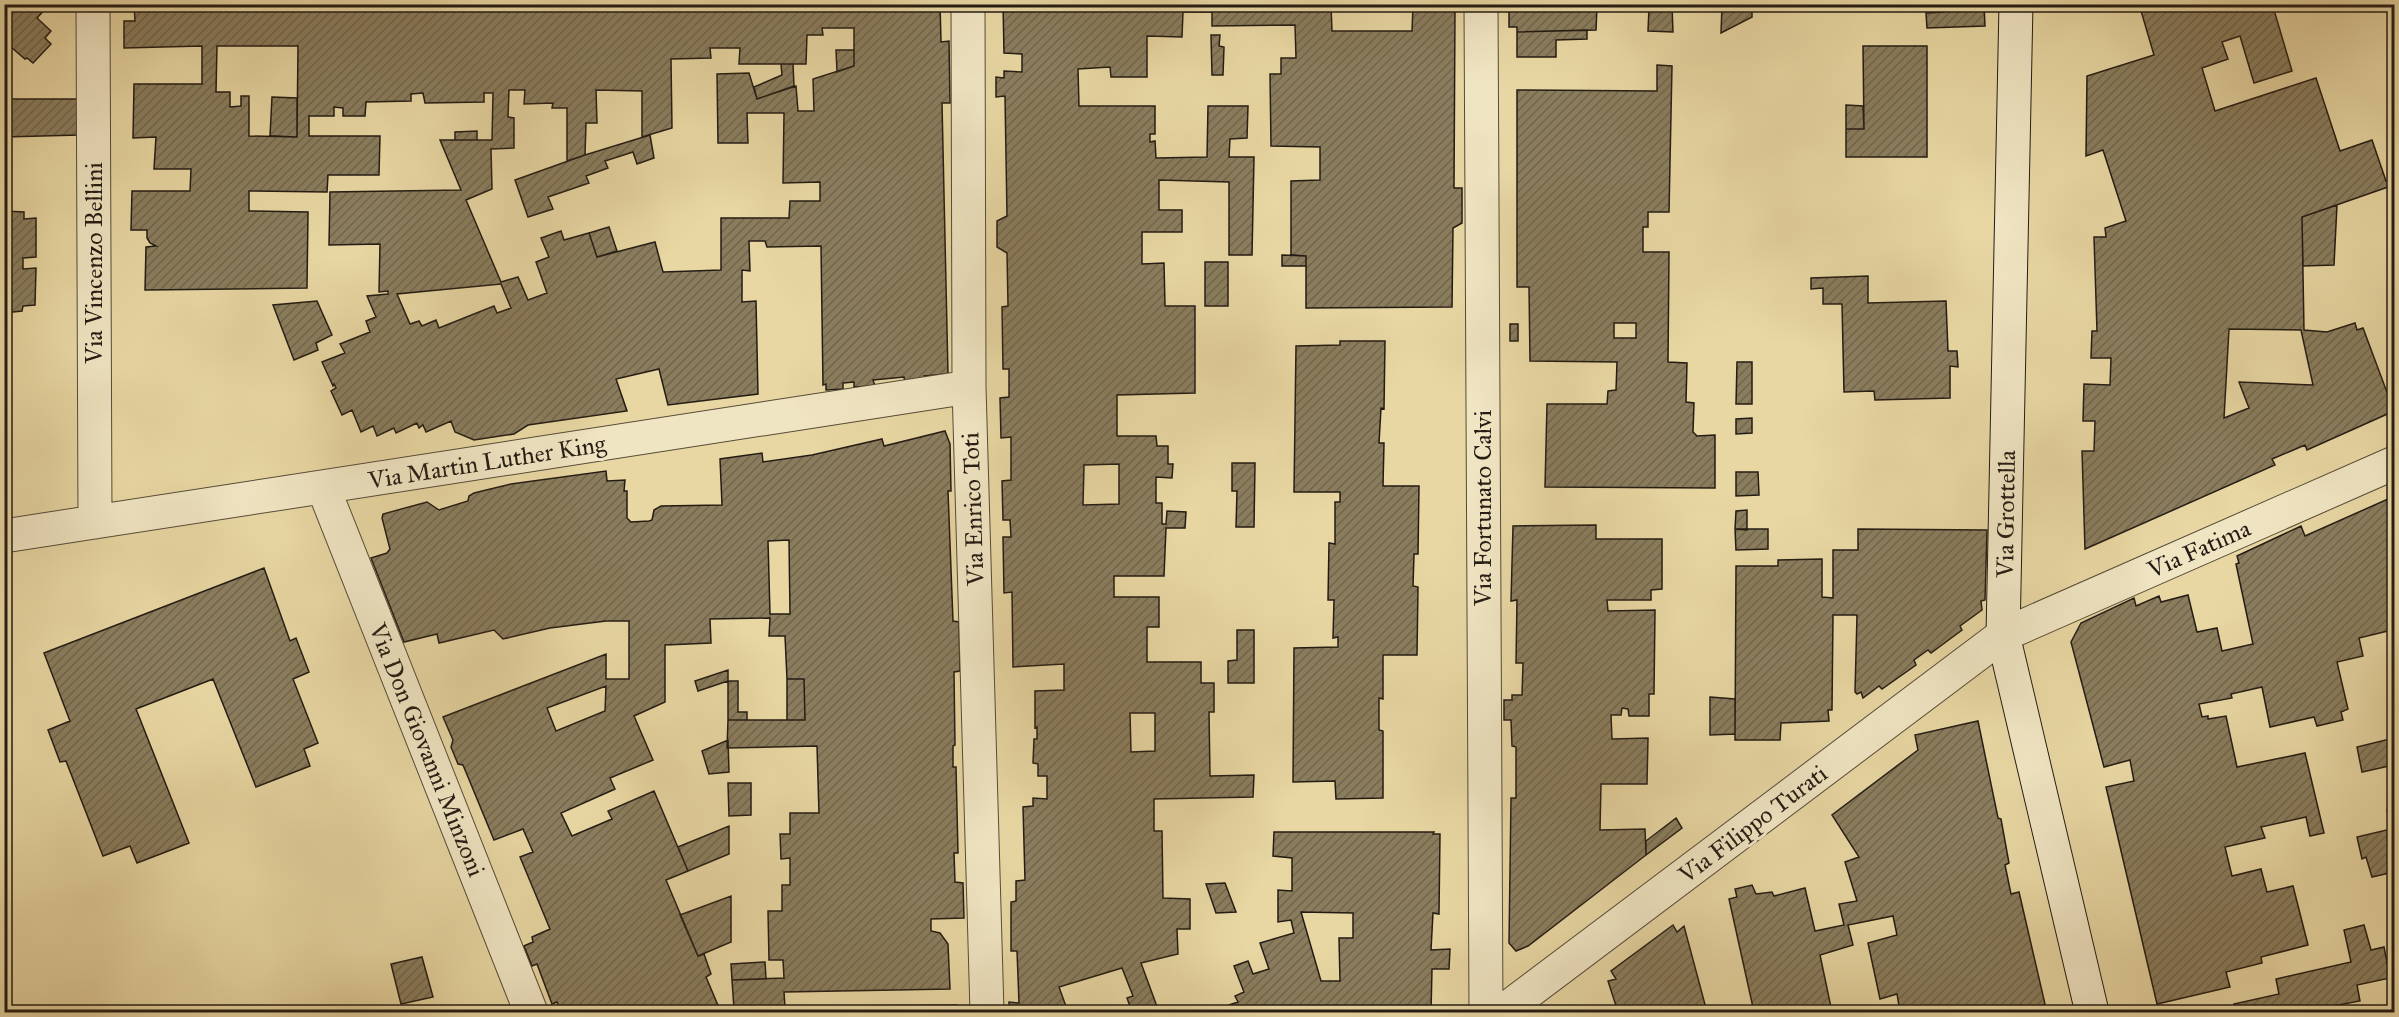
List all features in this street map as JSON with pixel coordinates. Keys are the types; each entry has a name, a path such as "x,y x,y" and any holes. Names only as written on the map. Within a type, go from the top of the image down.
{"street":[{"name":"Via Vincenzo Bellini","path":"93,4 95,522"},
{"name":"Via Enrico Toti","path":"968,4 969,387 987,1012"},
{"name":"Via Fortunato Calvi","path":"1481,4 1486,1012"},
{"name":"Via Grottella","path":"2016,4 2003,635 2092,1012"},
{"name":"Via Martin Luther King","path":"4,536 969,387"},
{"name":"Via Fatima","path":"2003,635 2394,463"},
{"name":"Via Don Giovanni Minzoni","path":"323,487 531,1012"},
{"name":"Via Filippo Turati","path":"1502,1012 2003,635"}],"building":[{"path":"4,4 50,4 37,18 51,31 45,38 51,44 33,63 4,41"},
{"path":"134,4 940,4 941,42 949,41 950,103 942,103 948,374 924,376 925,382 905,383 904,377 873,380 875,386 854,387 854,382 843,383 843,389 826,390 826,384 823,385 821,246 767,247 765,241 749,241 750,271 742,270 742,302 756,301 758,394 668,405 659,369 616,379 627,411 528,425 514,434 474,440 455,432 451,421 426,432 423,425 419,428 417,423 396,433 394,428 377,436 373,426 361,432 352,410 342,415 331,391 336,388 322,362 345,353 340,344 370,332 366,321 376,317 367,296 388,294 388,291 379,292 380,244 329,245 330,192 461,190 440,140 492,140 493,93 484,93 484,102 425,103 423,93 411,94 411,101 366,102 365,116 343,116 343,108 334,107 334,116 309,116 309,136 380,136 379,175 328,175 327,192 249,191 249,211 308,212 307,288 145,290 146,247 156,246 147,238 147,230 131,230 132,191 190,191 191,169 154,169 156,137 133,138 134,84 202,84 202,46 124,48 124,21 135,21","holes":["822,28 854,28 854,66 813,79 814,111 798,111 796,86 757,99 749,73 717,74 718,143 748,143 747,113 784,113 783,183 820,182 820,201 790,201 789,218 721,218 721,270 663,272 655,242 597,257 589,233 564,240 561,231 541,238 549,257 536,262 547,293 528,300 518,277 501,282 466,200 492,189 491,149 514,148 514,118 508,117 509,90 525,90 524,104 553,103 552,108 567,108 567,161 585,155 586,123 597,123 596,90 642,91 642,137 672,128 671,59 711,58 710,48 740,48 739,64 806,64 807,35 823,35","217,46 298,46 297,137 249,136 249,96 241,96 241,106 230,107 230,92 216,92","501,284 511,308 497,313 494,306 439,328 436,320 422,326 419,321 410,324 397,294"]},
{"path":"1003,4 1463,4 1463,10 1455,9 1454,188 1462,188 1462,223 1453,228 1452,307 1306,308 1306,256 1291,255 1291,181 1320,180 1320,147 1271,146 1270,74 1281,74 1281,58 1296,58 1295,25 1212,26 1212,12 1183,12 1182,37 1147,36 1147,77 1111,77 1110,67 1078,69 1079,106 1155,106 1155,134 1150,134 1150,142 1155,141 1156,158 1207,157 1208,106 1248,106 1247,138 1230,139 1229,157 1254,157 1252,255 1229,255 1229,182 1159,180 1159,210 1182,210 1182,232 1142,232 1142,264 1164,263 1165,306 1195,306 1195,393 1117,395 1117,436 1156,436 1157,446 1168,446 1168,464 1173,464 1172,478 1156,477 1156,503 1162,503 1162,524 1166,524 1167,511 1186,512 1185,528 1166,528 1164,576 1114,576 1114,597 1159,597 1159,627 1147,627 1147,662 1201,662 1201,683 1214,683 1214,712 1209,712 1210,776 1254,775 1253,797 1154,799 1154,831 1162,831 1163,898 1190,899 1190,929 1177,929 1178,954 1141,963 1159,1012 1132,1012 1127,998 1133,996 1122,968 1059,987 1068,1012 1009,1012 1009,1002 1019,1003 1017,951 1011,951 1011,902 1016,901 1016,881 1025,880 1023,807 1033,806 1033,798 1047,799 1047,776 1038,776 1038,764 1033,763 1034,739 1037,739 1035,691 1064,690 1064,664 1013,667 1012,592 1004,593 1003,537 1011,537 1010,520 1003,520 1002,481 1011,480 1011,437 1001,438 1000,398 1009,397 1009,369 1003,369 1002,307 1008,306 1007,253 997,247 997,221 1007,216 1005,96 996,97 996,77 1004,78 1004,71 1022,72 1022,54 1004,53","holes":["1331,6 1413,6 1412,31 1332,31","1119,464 1119,504 1083,505 1084,465","1130,713 1155,713 1155,751 1131,752"]},
{"path":"1509,4 1752,4 1752,17 1721,33 1722,6 1672,6 1673,32 1648,31 1649,8 1597,7 1596,30 1517,32 1517,27 1509,27"},
{"path":"1943,4 1984,4 1985,26 1927,28 1926,13 1944,12"},
{"path":"2139,4 2289,4 2274,10 2292,71 2254,83 2240,36 2222,42 2228,59 2202,68 2215,111 2316,78 2340,151 2372,140 2386,181 2394,178 2394,204 2388,187 2302,217 2304,330 2327,332 2355,323 2357,330 2363,328 2394,411 2307,450 2305,445 2272,459 2275,465 2085,549 2082,451 2094,451 2095,421 2083,421 2084,384 2110,385 2111,358 2091,358 2092,331 2097,331 2094,237 2106,237 2105,228 2126,221 2103,150 2086,156 2087,76 2154,55","holes":["2229,329 2301,330 2313,385 2239,382 2249,408 2224,418"]},
{"path":"1587,30 1587,39 1556,40 1556,57 1517,57 1517,32"},
{"path":"1211,35 1220,35 1219,46 1224,47 1223,75 1212,75"},
{"path":"1863,46 1927,46 1927,157 1846,157 1846,129 1864,129"},
{"path":"836,50 854,50 854,66 837,72"},
{"path":"781,64 793,64 794,86 757,99 754,87 782,75"},
{"path":"1657,65 1672,66 1669,212 1648,212 1648,227 1643,227 1643,252 1669,252 1668,362 1687,363 1686,402 1694,403 1693,432 1697,436 1715,435 1715,488 1545,487 1547,404 1607,404 1608,391 1616,390 1617,362 1530,361 1529,287 1517,287 1517,90 1657,91","holes":["1614,323 1636,323 1636,338 1614,338"]},
{"path":"272,97 297,98 297,137 270,136"},
{"path":"4,99 79,99 79,135 4,137"},
{"path":"1846,105 1863,106 1864,129 1846,129"},
{"path":"477,131 477,140 455,140 455,132"},
{"path":"650,135 654,158 637,164 633,152 605,161 608,168 586,176 589,183 548,197 553,209 528,217 515,180"},
{"path":"2337,205 2334,265 2303,266 2302,217"},
{"path":"4,211 24,212 24,219 36,218 36,257 23,258 23,269 36,268 35,305 23,306 22,311 4,313"},
{"path":"609,227 617,251 597,257 589,233"},
{"path":"1282,255 1306,256 1306,266 1282,266"},
{"path":"1205,262 1228,262 1228,306 1205,306"},
{"path":"1868,276 1868,303 1946,301 1948,351 1957,351 1958,367 1950,366 1950,398 1875,400 1874,391 1844,392 1842,304 1823,304 1823,288 1811,289 1811,278"},
{"path":"317,301 332,335 316,343 318,350 294,360 273,305"},
{"path":"1510,324 1518,324 1518,341 1510,341"},
{"path":"1340,341 1385,341 1384,409 1381,408 1379,443 1384,443 1383,486 1419,486 1418,554 1414,554 1413,586 1418,587 1417,655 1383,655 1383,699 1379,698 1379,730 1383,731 1383,798 1336,799 1335,781 1293,782 1294,648 1338,647 1338,637 1333,638 1334,600 1328,600 1329,543 1335,544 1335,502 1340,502 1340,492 1294,492 1296,346 1340,345"},
{"path":"1737,362 1752,362 1752,404 1736,404"},
{"path":"1752,418 1752,433 1736,434 1736,419"},
{"path":"945,431 950,444 951,491 948,491 953,621 959,622 960,671 954,672 953,767 956,767 958,853 954,853 955,882 963,883 964,918 931,919 931,931 940,933 948,944 950,989 784,992 785,1007 734,1009 732,980 784,978 783,960 769,960 768,911 782,911 782,885 790,885 790,858 781,859 780,834 790,834 790,813 819,813 817,746 727,748 728,720 805,720 804,679 787,679 785,636 769,636 770,618 710,619 711,643 665,645 665,702 634,716 653,760 610,778 615,789 561,813 572,836 612,819 608,811 654,791 688,871 666,880 698,956 704,954 711,974 706,977 720,1010 733,1006 733,1012 561,1012 557,1002 552,1004 537,964 532,966 524,946 533,942 532,937 550,929 520,857 533,852 523,829 494,840 463,765 458,764 451,747 453,740 443,717 606,654 606,679 629,679 629,621 606,621 550,628 503,639 494,630 439,643 437,634 404,642 371,558 387,553 390,549 383,514 427,502 439,510 468,501 469,496 474,493 511,484 606,471 607,481 625,480 627,518 631,522 649,521 652,520 654,510 661,506 722,505 720,459 762,453 763,462 812,455 882,439 884,446","holes":["789,540 790,614 770,614 768,541","606,686 605,711 556,731 547,708"]},
{"path":"1232,463 1255,463 1254,527 1236,527 1237,491 1232,491"},
{"path":"1736,472 1758,472 1759,495 1736,496"},
{"path":"2388,499 2392,508 2394,507 2394,642 2392,630 2359,638 2363,656 2337,662 2348,709 2341,712 2343,720 2317,726 2314,717 2270,727 2262,687 2231,694 2232,698 2199,704 2202,717 2208,716 2208,719 2226,716 2237,767 2305,753 2324,833 2310,836 2306,817 2261,827 2265,838 2225,847 2232,876 2261,869 2267,892 2293,886 2308,945 2261,957 2262,963 2226,972 2230,987 2157,1004 2106,787 2134,781 2130,760 2104,767 2071,642 2081,623 2134,598 2136,606 2159,596 2161,602 2188,595 2197,632 2217,628 2222,651 2253,644 2236,564 2239,563 2237,556 2301,526 2305,536"},
{"path":"1747,510 1747,530 1735,529 1736,511"},
{"path":"1596,525 1596,539 1662,539 1662,589 1651,590 1651,600 1607,600 1608,611 1655,610 1654,694 1649,694 1649,716 1629,716 1628,709 1622,708 1621,715 1611,715 1612,739 1648,738 1647,784 1601,784 1600,830 1645,829 1646,855 1528,946 1516,951 1509,943 1511,798 1516,798 1516,747 1512,746 1511,720 1504,720 1504,700 1512,700 1512,695 1522,695 1523,663 1516,663 1517,600 1511,601 1513,526"},
{"path":"1735,529 1768,529 1768,549 1736,550"},
{"path":"1858,529 1987,530 1985,600 1981,601 1982,610 1960,626 1962,630 1931,653 1928,650 1914,660 1916,665 1882,689 1879,686 1863,698 1861,692 1857,694 1855,692 1857,615 1833,615 1832,710 1828,710 1829,721 1781,723 1780,740 1735,740 1736,566 1778,566 1778,560 1822,559 1822,597 1833,598 1833,550 1858,550"},
{"path":"264,568 290,641 296,638 309,672 293,679 318,743 304,749 310,766 256,787 213,679 136,709 189,843 137,863 130,846 103,856 66,761 60,762 48,730 70,721 44,653"},
{"path":"1237,630 1254,630 1254,683 1228,683 1228,661 1237,660"},
{"path":"728,670 728,681 698,691 695,681"},
{"path":"787,679 804,679 805,720 787,720"},
{"path":"728,681 738,681 738,712 747,712 747,720 728,720"},
{"path":"1710,697 1735,699 1735,734 1710,735"},
{"path":"1978,721 1998,818 2001,819 2009,863 2005,865 2011,894 2019,892 2045,1004 2039,1007 2041,1012 1900,1012 1897,994 1880,999 1868,943 1897,935 1893,916 1848,925 1853,945 1820,955 1832,1012 1754,1012 1729,899 1737,897 1735,889 1752,885 1756,894 1772,892 1774,896 1805,888 1815,931 1844,925 1839,904 1857,901 1845,862 1859,857 1832,815 1918,750 1915,735"},
{"path":"2394,738 2394,765 2362,772 2357,747"},
{"path":"728,740 729,772 709,774 702,751"},
{"path":"728,783 751,783 751,815 729,816"},
{"path":"2394,808 2394,872 2372,877 2366,857 2362,859 2357,837 2391,829 2387,810"},
{"path":"1676,818 1682,828 1646,855 1646,841"},
{"path":"729,826 729,854 688,871 678,847"},
{"path":"1274,832 1434,832 1433,834 1440,834 1439,914 1433,913 1431,950 1450,949 1449,969 1432,969 1431,1012 1232,1012 1229,1005 1238,1002 1235,996 1244,992 1234,966 1248,961 1253,974 1269,969 1260,943 1294,933 1291,920 1278,922 1278,890 1292,891 1292,858 1273,856","holes":["1301,912 1353,913 1353,938 1339,938 1340,981 1321,981"]},
{"path":"1225,883 1236,912 1216,913 1206,884"},
{"path":"731,896 731,942 698,956 680,915"},
{"path":"1673,925 1677,932 1684,926 1707,1012 1618,1012 1608,981 1616,979 1611,971"},
{"path":"2364,925 2371,950 2384,947 2390,978 2357,985 2360,1001 2311,1010 2312,1012 2219,1012 2236,1009 2234,1004 2279,994 2276,979 2351,962 2344,930"},
{"path":"422,957 433,997 401,1004 391,964"},
{"path":"2394,961 2394,985 2389,962"},
{"path":"765,962 766,979 732,980 731,964"},
{"path":"957,1005 958,1012 831,1012 831,1006"},
{"path":"751,1008 751,1012 734,1012 734,1009"}]}
